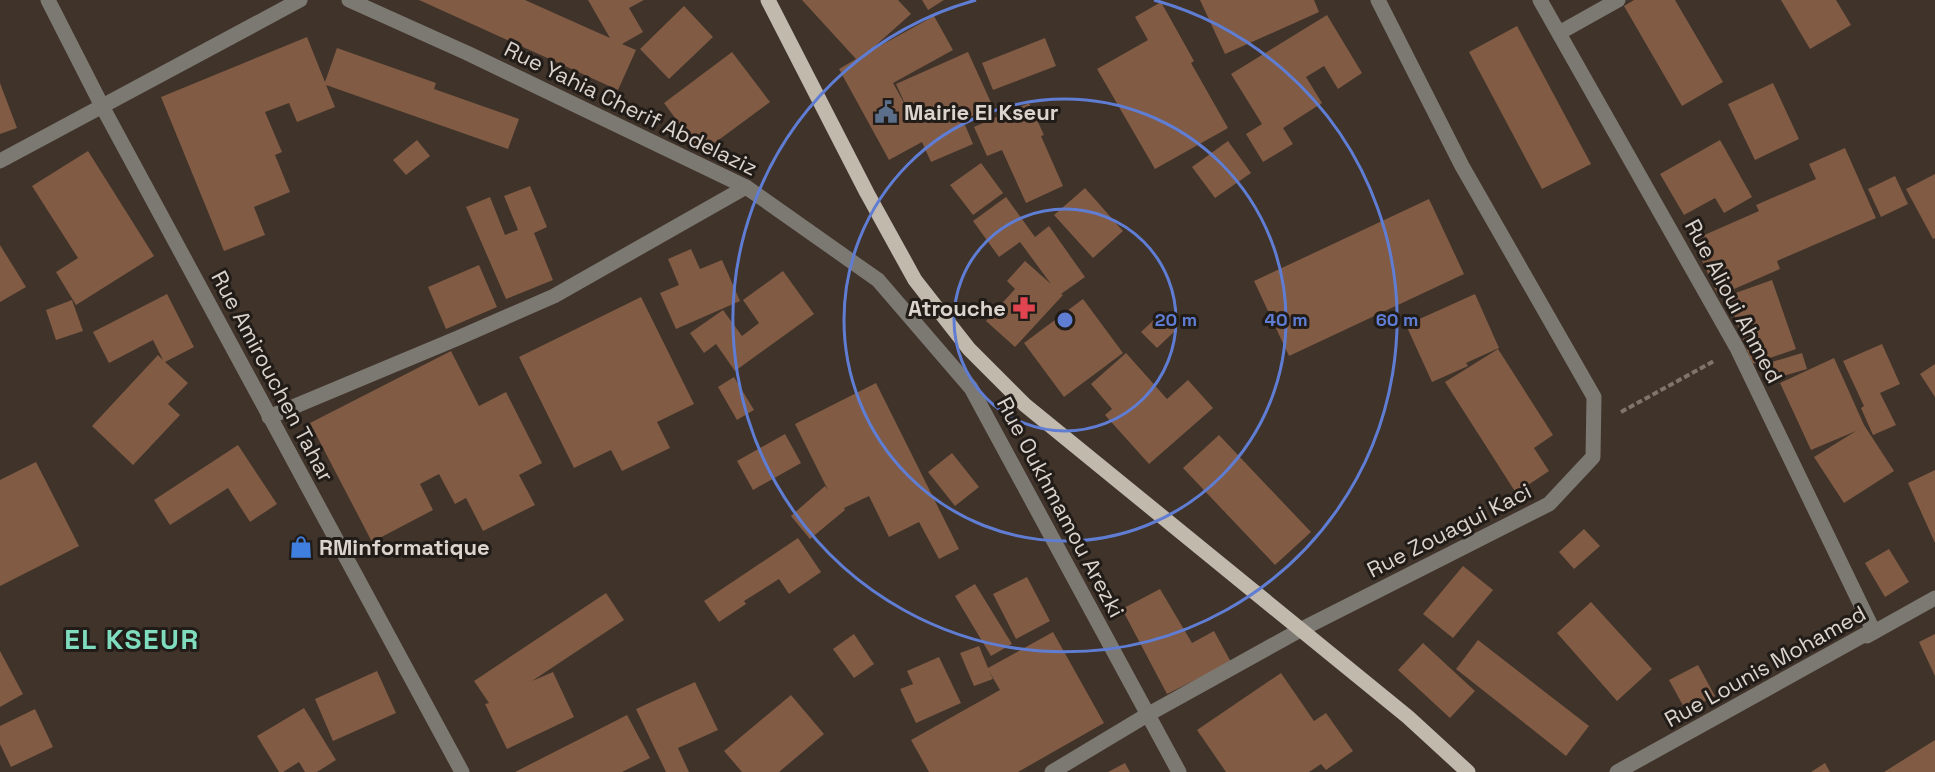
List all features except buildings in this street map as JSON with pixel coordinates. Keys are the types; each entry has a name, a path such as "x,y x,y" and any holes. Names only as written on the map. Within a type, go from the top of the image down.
{"main road":[{"path":"768,0 867,193 915,280 969,349 1025,405 1302,629 1408,717 1468,772"}],"street":[{"name":"Rue Amirouchen Tahar","path":"48,0 103,108 462,772"},
{"path":"0,161 103,108 300,0"},
{"name":"Rue Yahia Cherif Abdelaziz","path":"349,0 467,53 746,187 878,280"},
{"name":"Rue Zouagui Kaci","path":"1052,772 1146,715 1302,629 1549,504 1593,457 1594,397 1462,166 1378,0"},
{"name":"Rue Alioui Ahmed","path":"1540,0 1737,348 1873,630 1617,772"},
{"path":"1559,33 1618,0"},
{"path":"269,417 554,296 746,187"},
{"name":"Rue Oukhmamou Arezki","path":"878,280 971,388 1146,715 1179,772"},
{"name":"Rue Lounis Mohamed","path":"1617,772 1935,598"}],"path":[{"path":"1594,426 1737,348"}],"place":[{"name":"Mairie El Kseur","path":"886,112"},
{"name":"Atrouche","path":"1024,308"},
{"name":"RMinformatique","path":"301,547"}],"district":[{"name":"EL KSEUR","path":"132,639"}]}
